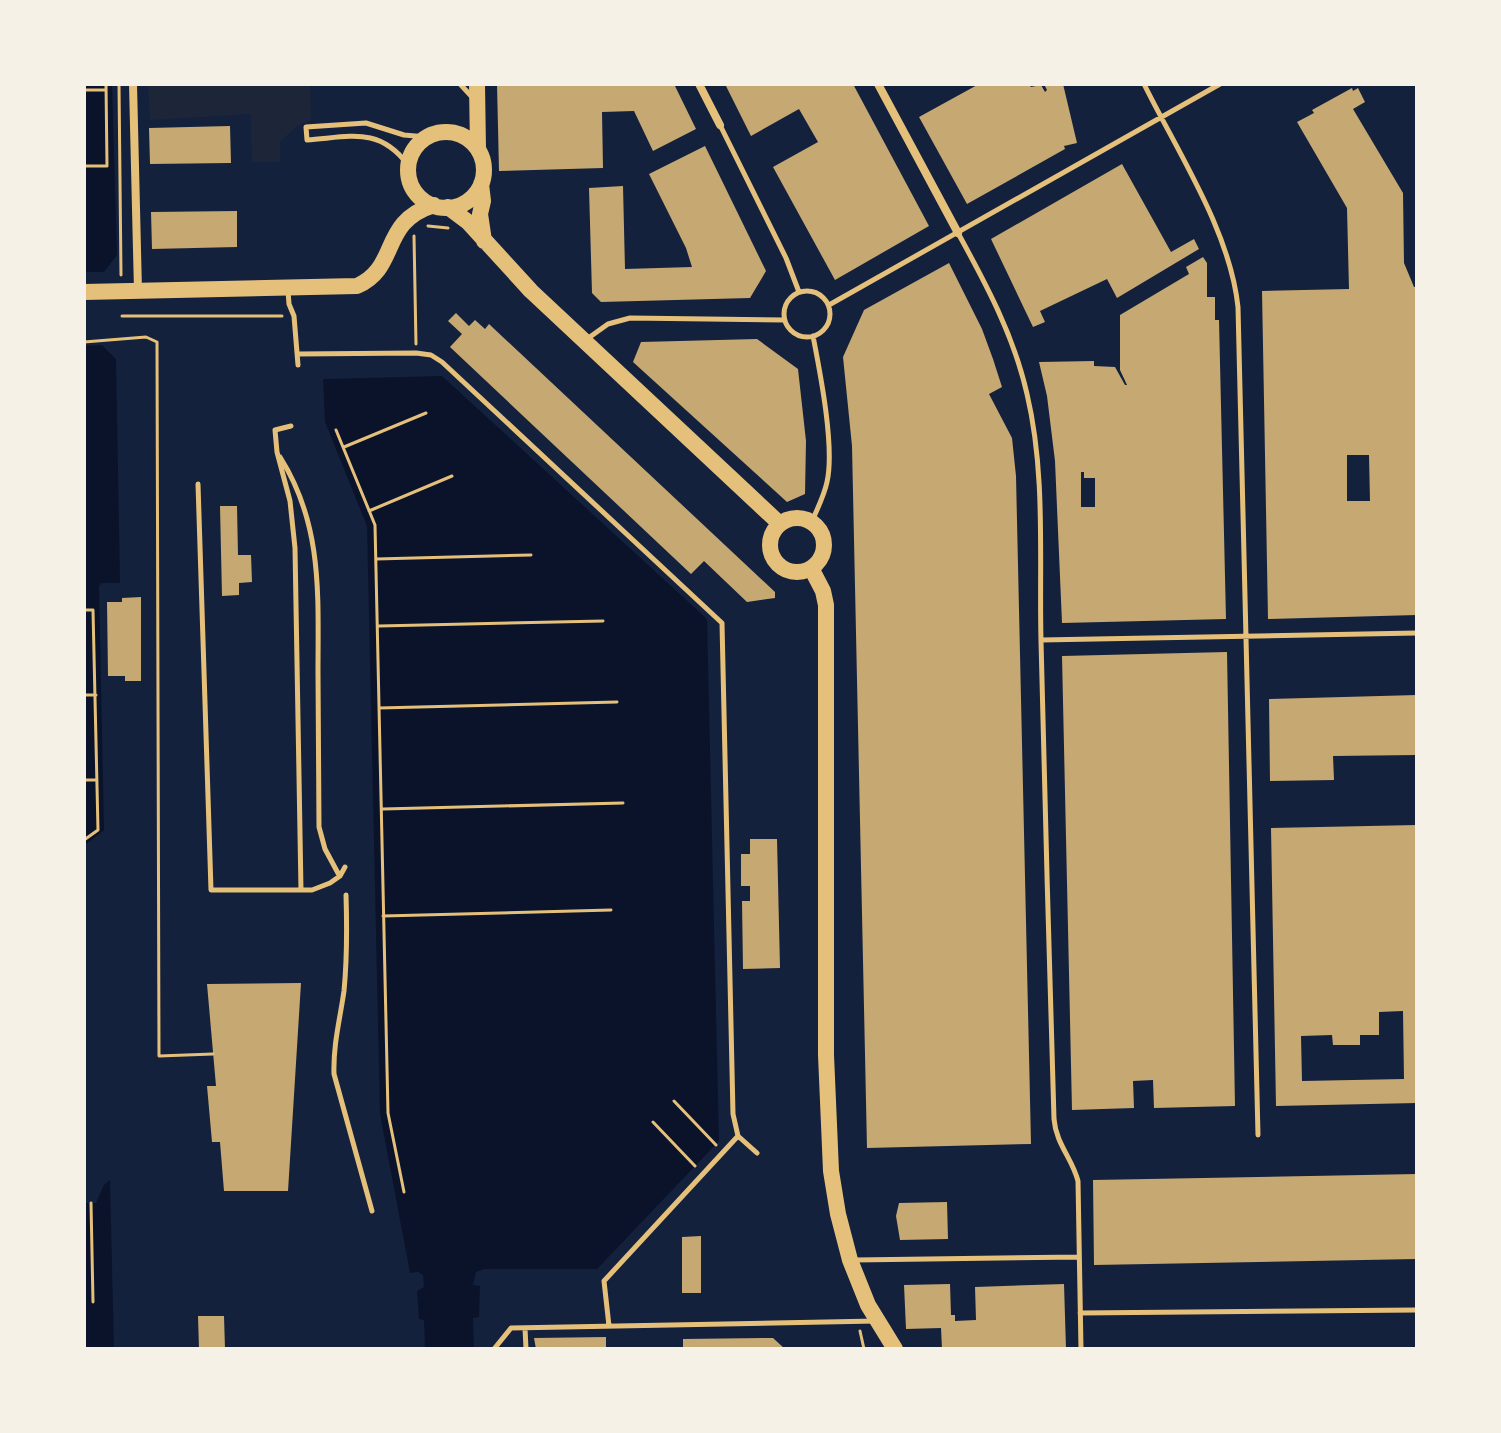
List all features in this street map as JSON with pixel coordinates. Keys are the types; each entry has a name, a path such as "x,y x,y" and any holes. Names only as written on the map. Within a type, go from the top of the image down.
{"main road":[{"path":"477,84 478,149 484,165 480,214 484,241"},
{"path":"478,149 466,137 454,133 427,137 415,147 408,165 415,191 464,219 515,275 780,524"},
{"path":"84,292 348,288 365,283 379,269 392,241 409,216 468,200 481,184"},
{"path":"799,519 811,523 822,537 823,548 818,561 811,568 793,572 782,568 775,560 770,543 773,533 780,524 799,519"},
{"path":"811,568 823,591 826,605 824,683 829,1145 835,1201 850,1260 877,1320 895,1349"}],"street":[{"path":"133,84 138,292"},
{"path":"699,84 720,125"},
{"path":"878,84 958,233"}],"lane":[{"path":"460,84 476,102"},
{"path":"1144,84 1220,237 1229,258 1236,291 1248,636 1258,1135"},
{"path":"829,305 1220,84"},
{"path":"362,123 363,136"},
{"path":"408,165 388,144 363,136 307,140 306,127 377,124 404,135 427,137"},
{"path":"720,125 786,258 799,292"},
{"path":"958,233 1008,334 1028,397 1038,478 1054,1105 1057,1139 1078,1181 1081,1349"},
{"path":"288,290 294,316 298,365"},
{"path":"807,290 818,293 829,305 828,324 822,332 813,336 794,333 785,320 787,303 799,292 807,290"},
{"path":"584,341 608,324 630,318 785,320"},
{"path":"811,523 825,489 829,468 822,383 813,336"},
{"path":"298,354 431,355 722,623 733,1114 738,1136 757,1153"},
{"path":"291,426 275,430 277,452 290,501 295,548 301,890"},
{"path":"277,452 292,476 306,511 317,566 319,827 325,849 340,876"},
{"path":"198,484 211,890 312,890 330,883 340,876 345,867"},
{"path":"1041,640 1417,633"},
{"path":"346,895 344,992 333,1052 334,1074 372,1211"},
{"path":"609,1326 604,1281 738,1136"},
{"path":"850,1260 1079,1257"},
{"path":"1080,1313 1417,1310"},
{"path":"494,1349 511,1328 877,1320"},
{"path":"525,1328 526,1349"}],"path":[{"path":"84,166 107,166 106,84"},
{"path":"119,84 121,279"},
{"path":"84,90 106,90"},
{"path":"409,216 420,226 414,232 416,353"},
{"path":"122,316 294,316"},
{"path":"84,342 146,337 157,342 159,1056 213,1054"},
{"path":"343,448 426,413"},
{"path":"336,430 375,525 388,1113 404,1192"},
{"path":"369,511 452,476"},
{"path":"376,559 531,555"},
{"path":"84,610 93,610 98,830 84,840"},
{"path":"377,626 603,621"},
{"path":"84,695 96,695"},
{"path":"379,708 617,702"},
{"path":"84,780 96,780"},
{"path":"381,809 623,803"},
{"path":"383,916 611,910"},
{"path":"674,1101 716,1145"},
{"path":"653,1122 695,1166"},
{"path":"91,1203 93,1302"}],"shaded area":[{"path":"84,84 112,84 117,255 104,272 84,272"},
{"path":"148,84 310,84 311,120 297,126 280,142 280,162 252,162 251,114 150,120"},
{"path":"102,345 116,359 120,583 101,583 99,586 104,830 84,846 84,346"},
{"path":"442,376 707,619 719,1141 597,1269 484,1269 476,1272 473,1285 480,1286 479,1317 473,1318 474,1349 425,1349 424,1320 419,1319 417,1291 424,1287 423,1275 410,1273 380,1114 367,526 325,422 323,379"},
{"path":"110,1180 114,1349 84,1349 84,1203 96,1203 104,1185"}],"building":[{"path":"497,84 675,86 696,129 653,151 634,111 602,112 603,168 499,171"},
{"path":"725,84 853,84 929,226 835,280 773,167 818,142 799,109 751,136"},
{"path":"979,84 1041,85 1045,92 1044,84 1063,84 1077,143 1064,146 1065,149 967,204 919,117"},
{"path":"1352,88 1353,91 1358,88 1365,102 1353,109 1403,193 1404,263 1414,287 1417,287 1417,615 1268,619 1262,291 1349,289 1347,208 1297,122 1314,113 1312,110","holes":["1347,455 1369,455 1370,501 1347,501"]},
{"path":"230,126 231,163 150,164 149,128"},
{"path":"705,146 766,271 750,298 601,302 592,293 589,188 623,186 625,269 692,267 686,248 649,174"},
{"path":"1122,164 1171,252 1194,239 1199,249 1117,298 1107,279 1040,311 1045,322 1033,327 991,239"},
{"path":"237,211 237,247 152,249 151,212"},
{"path":"1203,257 1207,263 1207,297 1215,297 1215,320 1219,320 1226,619 1062,623 1055,461 1047,396 1039,362 1094,361 1094,366 1115,367 1127,385 1120,370 1120,315 1189,274 1186,267","holes":["1081,472 1084,472 1084,478 1095,478 1095,507 1081,507"]},
{"path":"949,263 982,329 1002,387 989,394 1012,438 1016,476 1031,1144 867,1148 852,446 843,357 864,310"},
{"path":"456,313 469,326 475,320 485,329 489,324 775,592 775,598 747,602 704,561 691,574 450,347 462,334 448,321"},
{"path":"757,339 798,369 806,441 805,494 787,502 633,362 641,342"},
{"path":"220,506 237,506 238,555 251,555 252,582 239,583 239,595 222,596"},
{"path":"141,597 141,681 125,681 125,676 108,676 107,602"},
{"path":"1227,652 1235,1106 1154,1108 1153,1080 1133,1081 1134,1108 1072,1110 1062,656"},
{"path":"1417,695 1417,755 1333,756 1334,780 1270,781 1269,699"},
{"path":"1417,825 1417,1103 1276,1106 1271,828","holes":["1403,1011 1404,1079 1302,1081 1301,1036 1332,1035 1333,1045 1360,1045 1360,1035 1379,1035 1379,1012"]},
{"path":"750,839 777,839 780,968 743,969 742,901 750,901 750,886 741,886 741,854 750,854"},
{"path":"301,983 288,1191 224,1191 220,1142 212,1142 207,1086 216,1086 207,984"},
{"path":"1417,1174 1417,1259 1094,1265 1093,1180"},
{"path":"947,1202 948,1239 900,1240 896,1216 899,1203"},
{"path":"701,1236 701,1293 682,1293 682,1237"},
{"path":"950,1284 951,1315 955,1315 955,1321 976,1320 975,1287 1064,1284 1066,1349 942,1349 941,1328 906,1329 904,1285"},
{"path":"198,1316 224,1316 225,1349 199,1349"},
{"path":"606,1337 606,1349 536,1349 534,1338"},
{"path":"773,1338 785,1349 683,1349 683,1339"}]}
